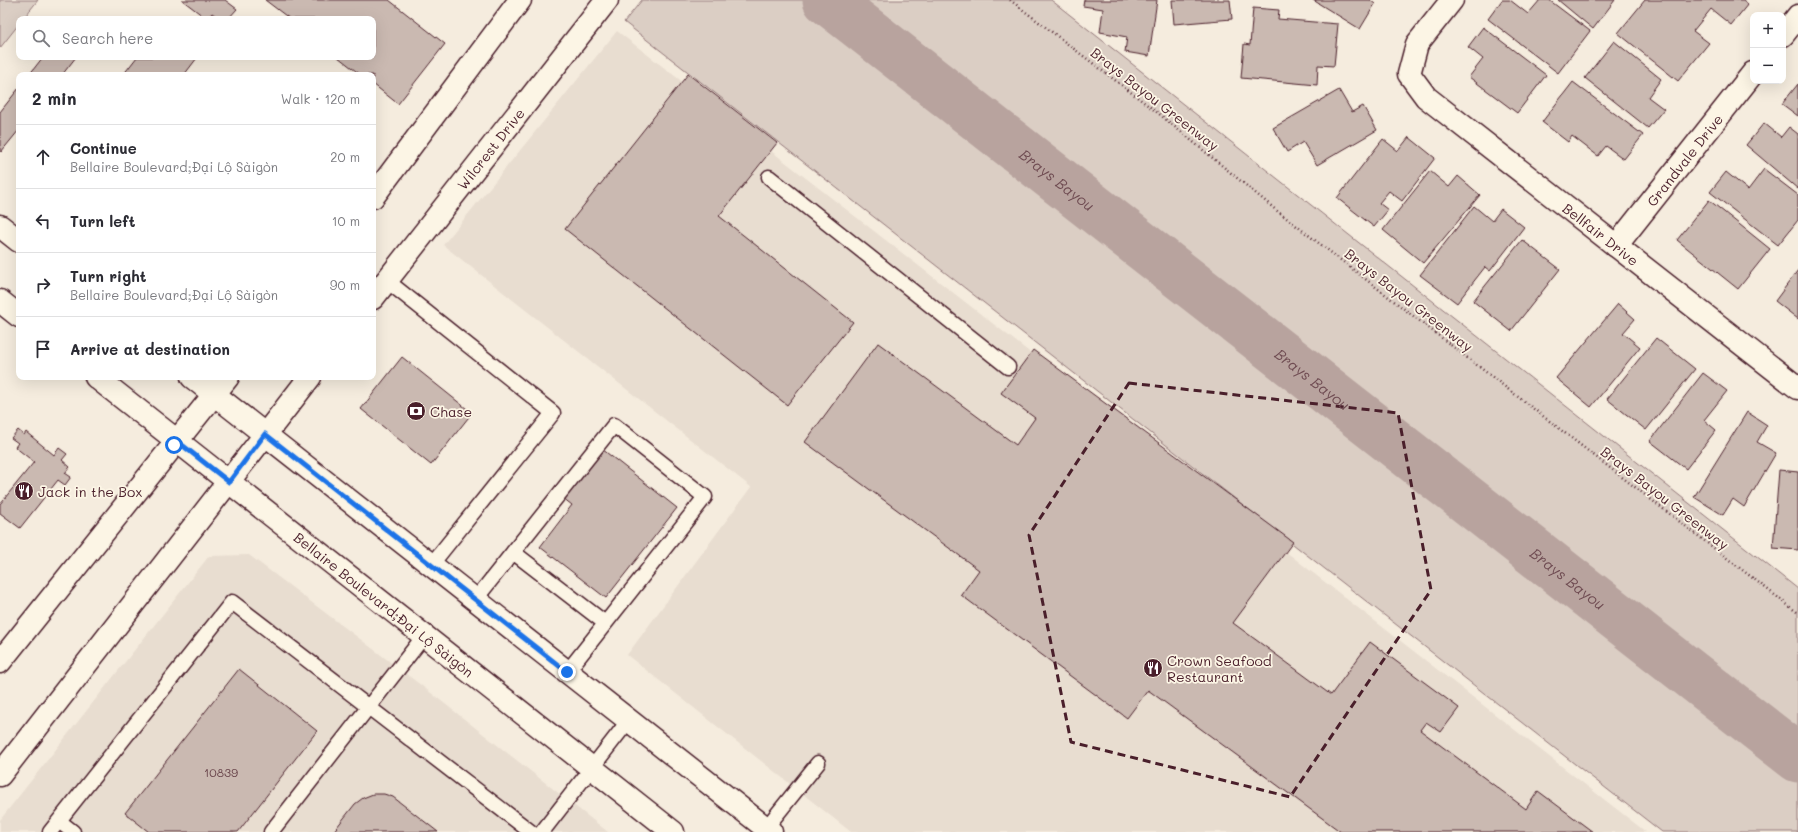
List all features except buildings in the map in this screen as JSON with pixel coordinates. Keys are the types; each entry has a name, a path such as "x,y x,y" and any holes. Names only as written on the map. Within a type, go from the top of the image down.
{"main road":[{"path":"376,193 520,0"},
{"name":"Wilcrest Drive","path":"376,294 607,0"},
{"name":"Bellfair Drive","path":"1452,0 1417,44 1409,74 1426,97 1798,388"},
{"path":"1786,31 1798,16"},
{"name":"Grandvale Drive","path":"1616,246 1750,77"},
{"path":"0,226 16,238"},
{"path":"0,301 16,314"},
{"name":"Bellaire Boulevard;Đại Lộ Sàigòn","path":"100,380 673,832"},
{"path":"196,380 768,830"},
{"path":"0,662 226,380"},
{"path":"0,776 308,380"}],"lane":[{"path":"769,177 1008,367"},
{"path":"386,280 553,413 432,565"},
{"path":"475,600 614,425 705,497 567,672"},
{"path":"513,552 605,623"},
{"path":"50,832 232,602 531,832"},
{"path":"270,832 424,636"},
{"path":"542,832 629,720"},
{"path":"768,830 818,763"},
{"path":"59,821 73,832"}],"path":[{"name":"Brays Bayou Greenway","path":"1010,0 1158,113 1276,210 1798,614"}],"highlighted area":[{"path":"1129,383 1398,413 1431,590 1290,797 1071,742 1029,535"}],"shaded area":[{"path":"0,0 38,0 25,16 16,16 16,28 0,48"},
{"path":"642,0 1051,0 1798,589 1798,832 1662,832 624,22"},
{"path":"617,31 1646,832 851,832 627,655 751,487 443,245"},
{"path":"249,555 426,689 608,832 0,832 0,820 209,556"}],"waterway":[{"name":"Brays Bayou","path":"827,0 1798,758"}],"place":[{"name":"Chase","path":"416,411"},
{"name":"Jack in the Box","path":"24,491"},
{"name":"Crown Seafood Restaurant","path":"1153,668"}],"route":[{"path":"174,445 177,441 229,482 265,434 567,672"}]}
